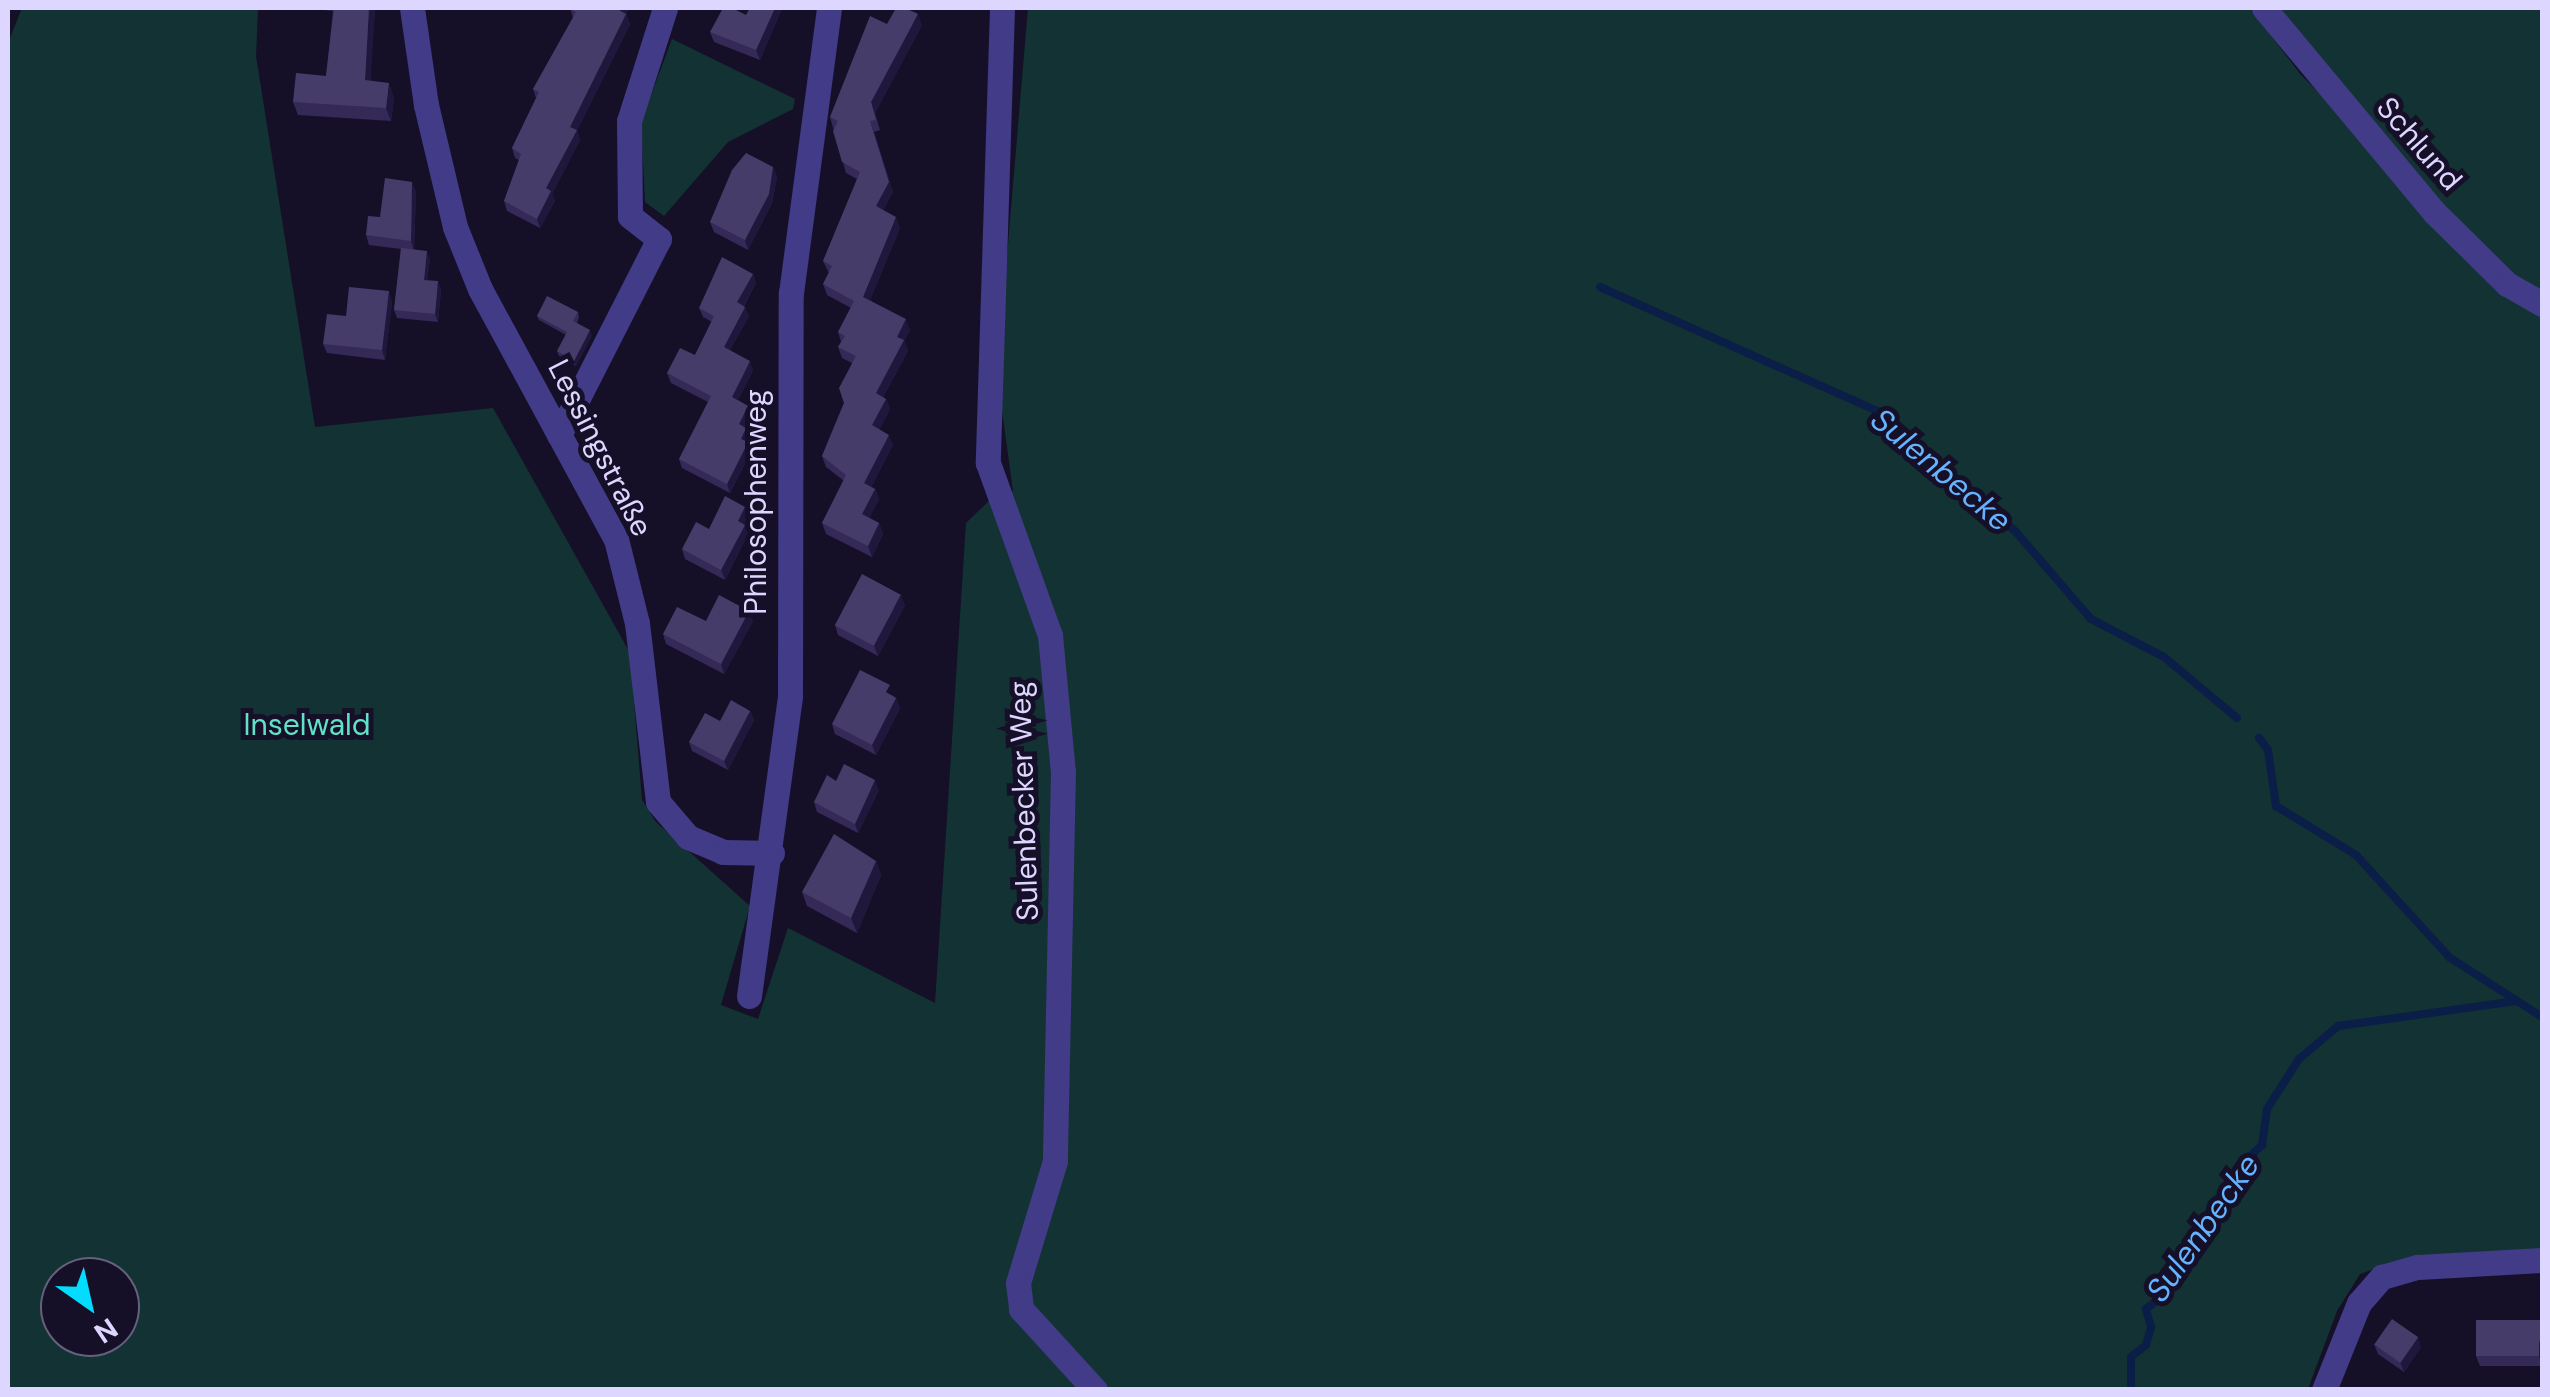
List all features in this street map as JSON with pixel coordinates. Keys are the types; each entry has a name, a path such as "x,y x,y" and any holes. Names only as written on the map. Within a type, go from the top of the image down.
{"street":[{"name":"Lessingstraße","path":"412,8 426,105 455,226 480,289 616,539 637,623 658,802 688,837 723,852 772,852"},
{"path":"560,435 659,239 630,216 629,121 665,8"},
{"name":"Philosophenweg","path":"749,996 772,852 790,696 790,293 829,8"},
{"name":"Sulenbecker Weg","path":"1002,8 988,464 1050,634 1062,772 1055,1161 1018,1283 1021,1309 1095,1390"},
{"name":"Schlund","path":"2264,8 2434,212 2507,284 2542,304"},
{"path":"2324,1390 2359,1303 2382,1277 2418,1268 2542,1260"}],"green space":[{"name":"Inselwald","path":"22,8 258,8 256,56 315,427 493,408 630,653 642,800 656,822 750,906 721,1005 758,1019 788,928 935,1003 966,523 992,498 1013,491 997,374 1028,8 2250,8 2301,75 2542,314 2542,1252 2396,1261 2360,1274 2337,1311 2308,1389 8,1390 8,43"},
{"path":"2277,8 2542,8 2542,295 2486,254"},
{"path":"672,39 795,99 793,109 728,142 664,216 645,202 641,122"}],"building":[{"path":"334,8 369,8 365,80 389,83 386,108 293,102 296,73 326,76"},
{"path":"570,8 621,8 626,14 570,127 577,130 546,188 551,191 537,219 504,201 521,154 512,148 539,92 533,89 576,12"},
{"path":"723,8 746,15 750,8 775,8 756,50 710,32"},
{"path":"896,8 918,14 871,102 876,120 870,121 889,182 876,206 896,217 863,297 906,319 897,337 904,340 876,393 886,399 872,425 889,435 864,483 875,489 862,514 879,523 868,546 822,523 846,475 822,456 844,403 839,388 856,356 838,347 845,336 838,332 854,301 823,284 832,266 823,261 860,172 842,162 833,131 838,121 830,117 870,16 887,24"},
{"path":"746,153 773,167 769,194 745,240 710,222 732,170"},
{"path":"385,178 412,182 411,241 366,235 368,216 380,217"},
{"path":"401,248 427,251 424,280 438,281 435,314 394,310"},
{"path":"722,257 753,274 737,302 745,307 724,347 750,361 732,397 748,406 739,424 746,428 741,439 748,442 727,484 679,459 711,396 667,373 680,348 695,355 714,316 699,308"},
{"path":"349,287 389,291 382,350 323,344 327,314 346,316"},
{"path":"547,296 578,312 573,321 590,330 574,361 557,351 567,332 537,316"},
{"path":"725,496 745,507 738,521 745,525 721,570 682,549 696,522 709,529"},
{"path":"862,574 901,595 874,646 835,625"},
{"path":"719,595 749,611 721,664 663,634 677,607 706,621"},
{"path":"860,670 890,685 886,692 896,698 872,745 832,724"},
{"path":"731,700 750,711 724,761 689,742 705,713 720,721"},
{"path":"844,764 875,780 855,824 814,802 827,775 836,781"},
{"path":"834,834 876,861 851,918 802,892"},
{"path":"2392,1319 2418,1337 2400,1363 2374,1344"},
{"path":"2476,1320 2542,1320 2539,1356 2476,1356"}],"waterway":[{"name":"Sulenbecke","path":"1600,287 1879,412 2016,532 2091,619 2164,657 2237,718"},
{"name":"Sulenbecke","path":"2259,738 2268,750 2276,806 2356,855 2449,957 2542,1017"},
{"name":"Sulenbecke","path":"2131,1390 2131,1357 2146,1345 2151,1327 2146,1309 2164,1295 2168,1273 2240,1165 2262,1145 2267,1109 2299,1059 2338,1026 2516,1001"}]}
